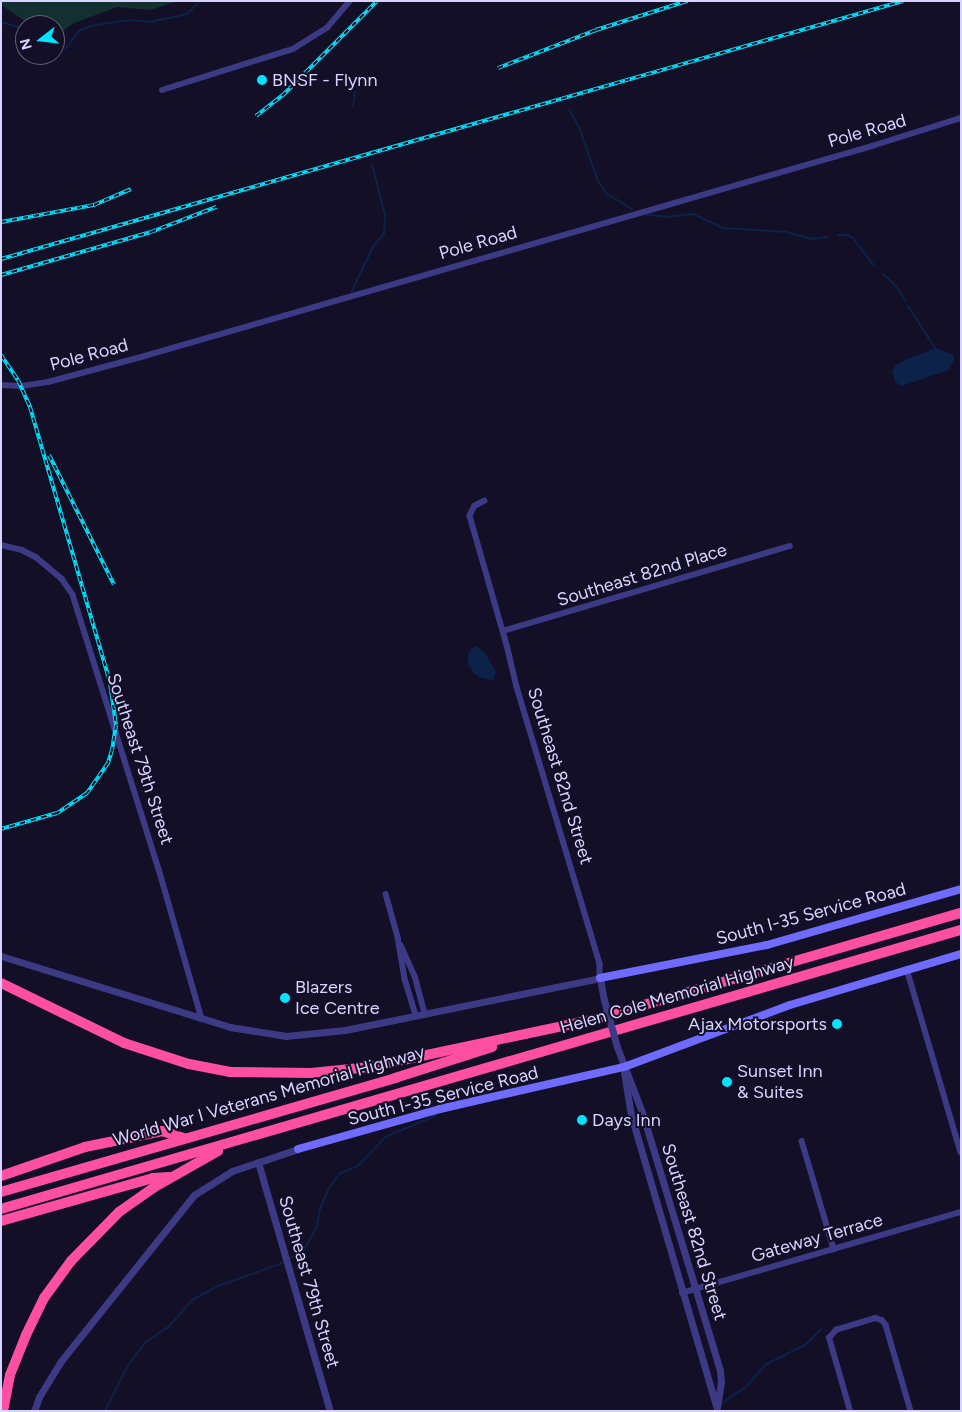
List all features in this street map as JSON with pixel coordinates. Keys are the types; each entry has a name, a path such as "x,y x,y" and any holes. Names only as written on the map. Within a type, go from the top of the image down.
{"highway":[{"name":"Helen Cole Memorial Highway","path":"546,1030 592,1020 961,913"},
{"name":"Helen Cole Memorial Highway","path":"402,1092 961,931"},
{"path":"1,983 124,1042 189,1064 230,1072 311,1073 370,1067 546,1030"},
{"name":"World War I Veterans Memorial Highway","path":"1,1192 394,1078 546,1030"},
{"name":"World War I Veterans Memorial Highway","path":"1,1209 402,1092"},
{"path":"1,1176 85,1147 162,1131 182,1138"},
{"path":"3,1411 10,1375 26,1335 44,1298 71,1261 119,1212 174,1176 234,1142"},
{"path":"1,1221 152,1178 174,1176"}],"main road":[{"name":"South I-35 Service Road","path":"600,978 767,945 961,889"},
{"name":"South I-35 Service Road","path":"298,1149 440,1109 624,1067 790,1005 961,954"}],"street":[{"path":"162,90 293,49 327,28 350,1"},
{"name":"Pole Road","path":"1,385 22,386 41,383 145,356 872,146 961,118"},
{"name":"Southeast 82nd Street","path":"485,501 474,506 470,516 517,687 600,964 600,978 604,1000 617,1047 642,1112 720,1371 721,1382 717,1409"},
{"name":"Southeast 79th Street","path":"1,545 22,550 42,561 62,579 73,596 159,868 202,1019"},
{"name":"Southeast 82nd Place","path":"503,631 790,546"},
{"path":"386,894 398,937 405,979 416,1016"},
{"path":"398,937 415,976 425,1014"},
{"name":"South I-35 Service Road","path":"1,956 202,1019 255,1033 286,1036 345,1030 600,978"},
{"path":"907,970 961,1152"},
{"name":"Southeast 82nd Street","path":"624,1067 624,1085 631,1114 717,1409"},
{"path":"802,1141 834,1249"},
{"name":"South I-35 Service Road","path":"34,1411 39,1397 61,1361 186,1204 219,1178 258,1162 298,1149"},
{"name":"Southeast 79th Street","path":"258,1162 330,1411"},
{"name":"Gateway Terrace","path":"682,1293 961,1212"},
{"path":"850,1411 829,1338 836,1330 875,1318 884,1322 911,1411"}],"green space":[{"path":"1,1 178,1 150,10 117,7 72,24 65,29 65,15 16,15 4,7"}],"water":[{"path":"935,348 953,354 954,360 949,370 902,386 895,382 892,372 895,366"},
{"path":"477,646 486,654 496,672 493,680 481,678 474,674 468,664 468,654 471,649"}],"waterway":[{"path":"65,48 79,31 90,26 130,20 150,22 187,14 200,1"},
{"path":"1,22 15,26"},
{"path":"353,106 355,92"},
{"path":"569,109 580,130 598,181 607,194 632,209"},
{"path":"350,295 373,247 384,234 385,215 372,164"},
{"path":"642,214 667,217 693,214 723,228 787,232 812,239 828,237"},
{"path":"838,235 847,235 853,238 874,266"},
{"path":"883,274 896,286 905,300"},
{"path":"908,306 935,348"},
{"path":"105,1411 128,1365 146,1342 168,1327 192,1300 218,1286 280,1264 304,1250 317,1227 320,1209 328,1190 339,1174 359,1165 385,1137 437,1115"},
{"path":"720,1404 745,1388 765,1365 805,1345 821,1329"}],"railway":[{"path":"256,116 282,96 377,1"},
{"path":"498,68 596,30 687,1"},
{"path":"1,259 903,1"},
{"path":"1,222 94,205 131,189"},
{"path":"1,275 151,232 216,207"},
{"path":"1,355 18,380 30,407 110,683 116,725 108,763 87,793 57,813 1,829"},
{"path":"49,455 114,585"}],"place":[{"name":"BNSF - Flynn","path":"262,80"},
{"name":"Blazers Ice Centre","path":"285,998"},
{"name":"Ajax Motorsports","path":"837,1024"},
{"name":"Sunset Inn & Suites","path":"727,1082"},
{"name":"Days Inn","path":"582,1120"}]}
